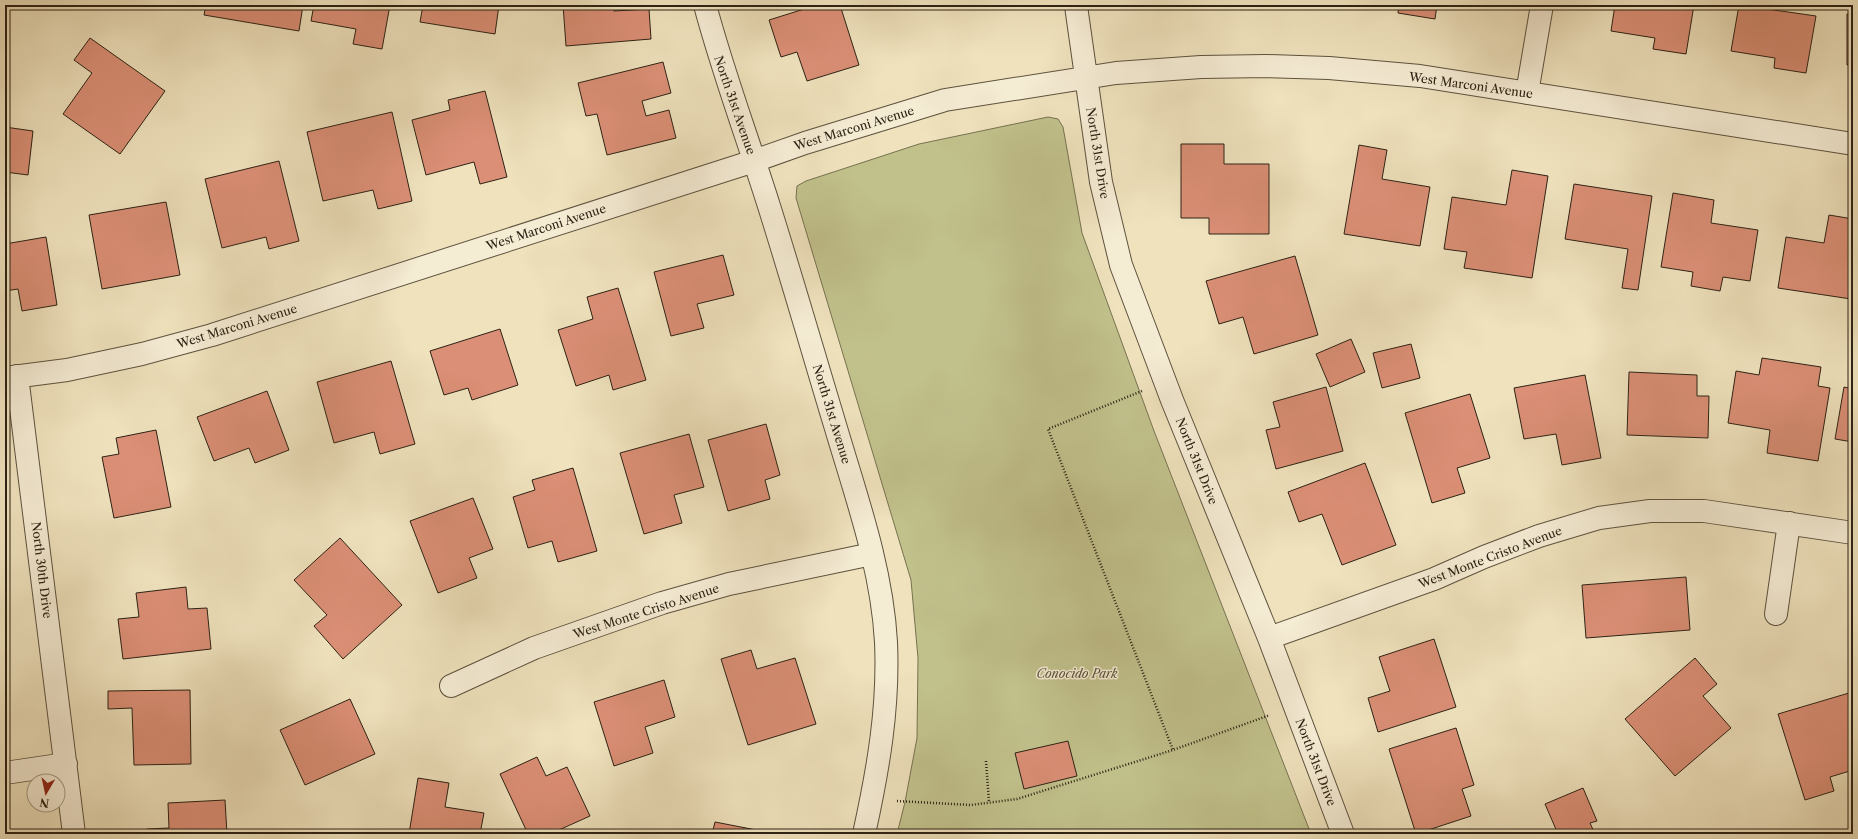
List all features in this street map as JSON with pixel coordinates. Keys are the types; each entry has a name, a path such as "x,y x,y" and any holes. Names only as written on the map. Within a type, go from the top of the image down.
{"street":[{"name":"North 31st Avenue","path":"705,5 715,43 754,161 863,517 880,590 886,655 882,743 864,834"},
{"path":"1527,93 1542,5"},
{"path":"1076,6 1087,77"},
{"name":"West Marconi Avenue","path":"11,377 67,370 135,356 212,335 754,161 805,143 945,100 1087,77 1201,67 1266,66 1330,68 1420,76 1853,144"},
{"name":"North 31st Drive","path":"1087,77 1101,182 1121,266 1165,382 1269,638 1343,834"},
{"name":"North 30th Drive","path":"11,377 66,764 74,834"},
{"name":"West Monte Cristo Avenue","path":"1269,638 1434,579 1484,557 1538,536 1599,518 1650,511 1704,511 1853,533"},
{"path":"1776,614 1789,523"},
{"name":"West Monte Cristo Avenue","path":"451,686 534,648 662,603 729,584 872,554"},
{"path":"5,773 66,764"}],"path":[{"path":"1165,382 1048,429 1173,750"},
{"path":"872,796 905,802 970,805 1017,799 1173,750 1295,706"},
{"path":"986,761 989,802"}],"green space":[{"name":"Conocido Park","path":"1048,117 1058,119 1063,127 1082,233 1154,431 1311,834 897,834 905,802 917,738 918,658 911,580 796,198 797,186 806,181 919,144"}],"building":[{"path":"206,5 303,5 299,31 204,15"},
{"path":"314,5 390,5 382,49 353,44 356,29 311,21"},
{"path":"423,5 499,5 495,34 420,22"},
{"path":"563,5 614,5 614,11 649,9 651,39 566,46"},
{"path":"817,5 840,5 859,65 807,81 797,52 781,57 769,20"},
{"path":"944,5 954,5 950,10"},
{"path":"1399,5 1437,5 1435,19 1398,13"},
{"path":"1615,5 1694,5 1686,54 1653,49 1655,38 1611,31"},
{"path":"1739,5 1816,16 1806,73 1774,68 1775,58 1731,51"},
{"path":"1847,14 1853,14 1853,65 1847,65"},
{"path":"90,38 165,91 120,154 63,114 92,73 74,60"},
{"path":"663,62 671,93 642,101 646,116 669,110 676,138 607,155 597,114 586,116 578,83"},
{"path":"485,91 507,177 480,184 474,162 426,175 412,120 450,110 448,100"},
{"path":"392,112 412,201 378,209 373,190 323,201 307,132"},
{"path":"5,127 33,131 28,175 5,172"},
{"path":"1181,144 1224,144 1224,164 1269,164 1269,234 1209,234 1209,218 1181,218"},
{"path":"1359,145 1387,150 1382,179 1430,187 1420,246 1344,234"},
{"path":"279,161 299,241 269,249 266,237 222,248 205,179"},
{"path":"1512,170 1548,176 1532,278 1464,268 1467,252 1444,249 1452,197 1506,205"},
{"path":"1574,184 1652,196 1638,290 1622,288 1628,249 1565,239"},
{"path":"1673,193 1714,200 1711,223 1758,230 1750,281 1723,277 1720,291 1691,286 1693,272 1661,267"},
{"path":"166,202 180,275 102,289 89,215"},
{"path":"1829,215 1853,219 1853,288 1851,299 1778,288 1786,237 1824,243"},
{"path":"46,237 57,305 22,311 18,289 5,291 5,244"},
{"path":"723,255 734,295 697,304 704,328 671,336 654,272"},
{"path":"1295,256 1318,335 1254,354 1243,317 1219,324 1206,281"},
{"path":"618,288 646,380 613,390 609,375 576,386 558,330 593,319 587,297"},
{"path":"500,329 518,385 472,400 468,388 444,395 430,351"},
{"path":"1351,339 1365,372 1330,387 1316,354"},
{"path":"1411,344 1420,378 1382,388 1373,353"},
{"path":"1762,358 1821,367 1818,386 1830,388 1818,461 1767,453 1770,430 1728,423 1736,371 1759,375"},
{"path":"391,361 415,444 380,454 374,432 334,443 317,382"},
{"path":"1629,372 1697,375 1697,396 1709,396 1708,438 1627,435"},
{"path":"1585,375 1601,458 1562,465 1556,434 1524,439 1514,388"},
{"path":"1326,387 1343,451 1276,469 1266,430 1280,427 1273,402"},
{"path":"1844,387 1853,389 1853,442 1835,439"},
{"path":"267,391 289,450 255,463 249,448 214,461 197,417"},
{"path":"1470,394 1490,458 1457,468 1465,493 1432,503 1405,413"},
{"path":"766,424 780,475 765,480 770,499 728,511 708,440"},
{"path":"156,430 171,507 114,518 102,457 119,454 116,438"},
{"path":"689,434 704,487 674,495 682,523 644,534 620,453"},
{"path":"1365,463 1396,545 1342,565 1322,514 1299,522 1288,492"},
{"path":"573,468 597,551 558,562 552,541 528,548 513,497 535,490 532,480"},
{"path":"473,498 493,549 469,558 477,578 438,593 410,521"},
{"path":"340,538 402,605 343,659 314,626 327,615 294,580"},
{"path":"1686,577 1690,630 1586,638 1582,585"},
{"path":"186,587 188,609 207,608 211,649 123,659 118,619 139,617 136,593"},
{"path":"1434,639 1456,707 1378,732 1368,698 1390,691 1379,657"},
{"path":"751,650 757,669 795,658 816,724 748,745 721,659"},
{"path":"1695,658 1717,684 1703,696 1731,728 1675,776 1625,719"},
{"path":"664,680 675,717 645,727 653,753 614,766 594,702"},
{"path":"190,690 191,764 134,765 132,708 108,709 108,691"},
{"path":"1849,693 1853,706 1853,770 1830,777 1834,791 1805,800 1778,714"},
{"path":"350,699 375,754 305,785 280,730"},
{"path":"1456,728 1474,785 1462,789 1471,816 1416,834 1389,749"},
{"path":"1068,741 1077,776 1024,789 1015,753"},
{"path":"537,757 546,776 567,767 590,816 550,834 528,834 500,774"},
{"path":"418,778 449,783 445,807 484,813 480,834 409,834"},
{"path":"1583,788 1597,821 1590,823 1595,834 1558,834 1545,804"},
{"path":"225,800 227,834 148,834 147,829 169,828 168,803"},
{"path":"715,822 777,834 712,834"}]}
